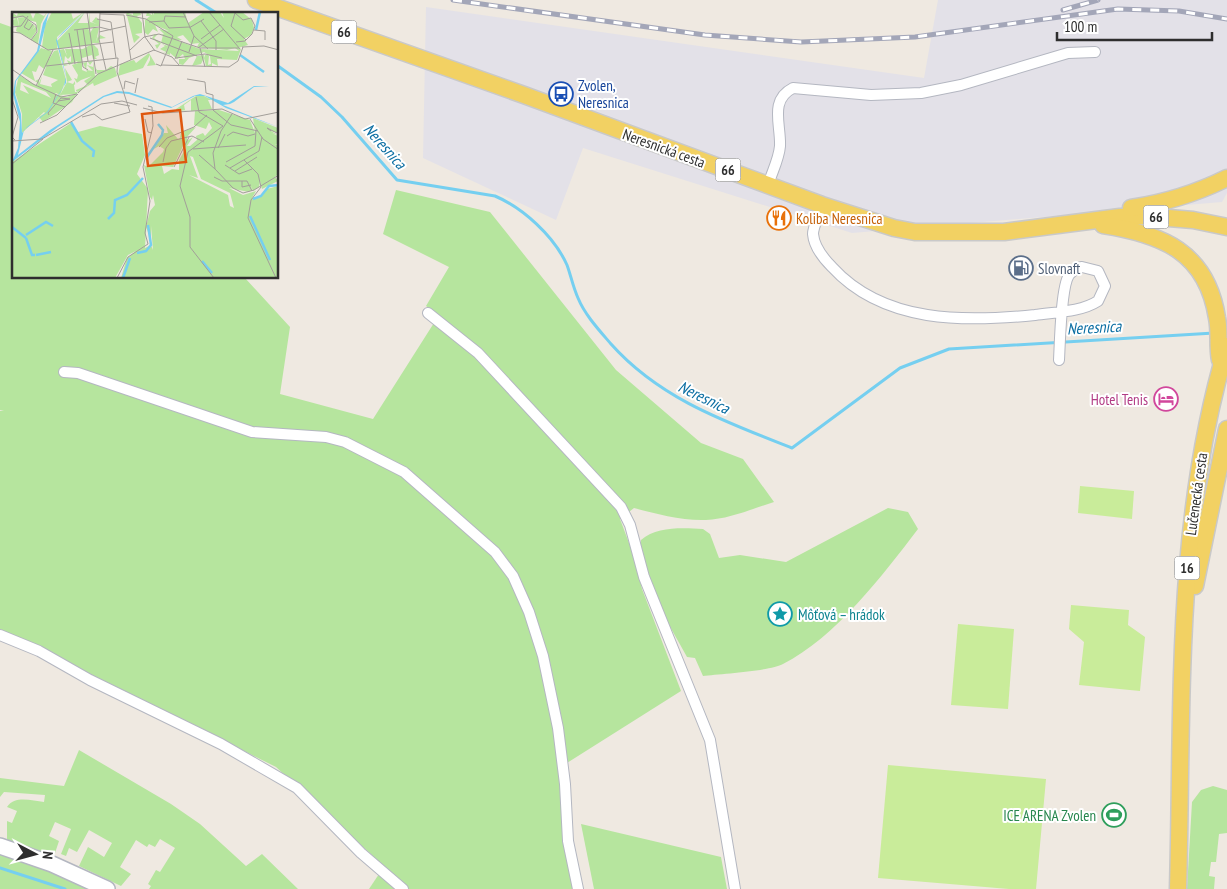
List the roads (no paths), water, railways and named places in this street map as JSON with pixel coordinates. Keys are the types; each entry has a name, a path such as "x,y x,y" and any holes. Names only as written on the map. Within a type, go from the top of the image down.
{"main road":[{"name":"Neresnická cesta","path":"256,0 871,222 915,232 1004,232 1084,222"},
{"path":"1084,222 1113,210 1152,205 1187,195 1227,178"},
{"name":"66","path":"1084,222 1120,217 1167,217 1227,227"},
{"name":"Lučenecká cesta","path":"1084,222 1150,234 1174,247 1198,271 1207,284 1217,318 1223,352 1196,483 1184,607 1178,889"},
{"name":"Lučenecká cesta","path":"1184,645 1227,429"}],"street":[{"path":"768,185 780,146 777,110 780,100 786,92 793,88 871,95 922,93 961,85 1068,53 1095,52"},
{"path":"822,205 813,233 819,251 850,284 904,310 950,319 1063,317 1094,304 1102,297 1105,286 1102,275 1093,268 1082,267 1072,271 1066,286 1063,317 1058,360"},
{"path":"428,313 478,353 621,507 630,525 644,577 710,740 735,889"},
{"path":"64,372 78,373 252,432 326,437 345,442 404,472 495,552 513,576 529,612 542,656 558,728 565,784 568,841 578,889"},
{"path":"0,636 39,651 90,680 221,744 297,788 361,853 403,889"},
{"path":"0,846 52,864 107,889"}],"waterway":[{"name":"Neresnica","path":"196,0 215,12"},
{"name":"Neresnica","path":"279,67 321,97 342,117 397,180 495,196 527,215 546,234 561,254 567,265 578,298 593,322 611,344 651,380 695,407 743,429 792,448 900,368 949,349 1214,333"},
{"path":"0,868 65,889"}],"railway":[{"path":"453,0 705,35 801,42 915,37 1118,9 1179,11 1227,19"},
{"path":"1063,10 1098,0"}],"place":[{"name":"Zvolen, Neresnica","path":"561,94"},
{"name":"Koliba Neresnica","path":"779,218"},
{"name":"Slovnaft","path":"1021,268"},
{"name":"Hotel Tenis","path":"1166,399"},
{"name":"Môťová – hrádok","path":"780,614"},
{"name":"ICE ARENA Zvolen","path":"1114,815"}]}
